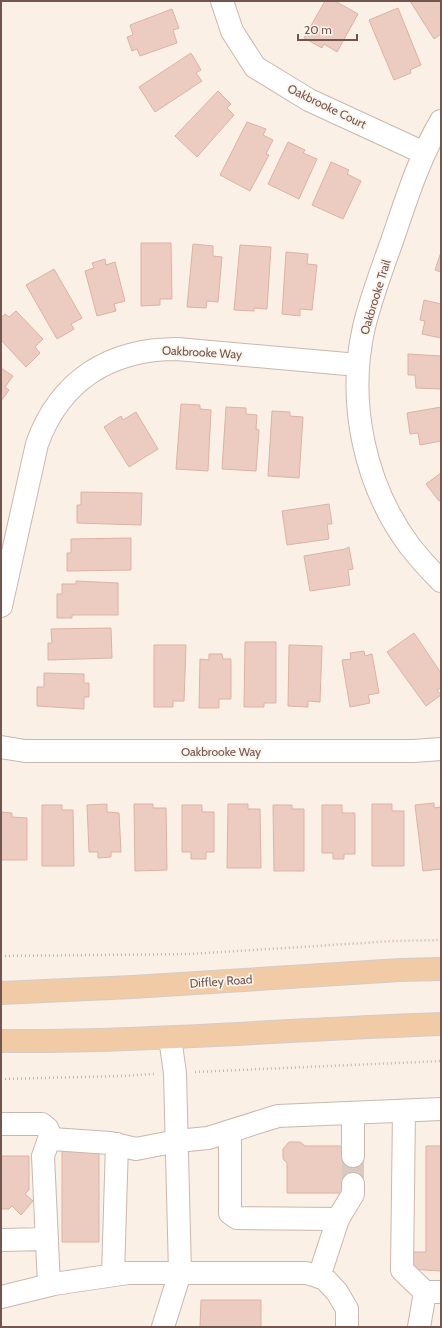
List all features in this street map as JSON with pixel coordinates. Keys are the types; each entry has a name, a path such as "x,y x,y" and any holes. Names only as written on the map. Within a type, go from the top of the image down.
{"main road":[{"name":"Diffley Road","path":"1,993 133,987 392,970 441,969"},
{"path":"1,1041 170,1038 394,1025 441,1024"}],"street":[{"name":"Oakbrooke Court","path":"222,1 232,31 255,67 309,100 424,152"},
{"name":"Oakbrooke Trail","path":"441,121 424,152 367,314 358,365 360,422 373,477 389,511 409,544 441,581"},
{"name":"Oakbrooke Way","path":"1,606 37,444 41,432 59,401 76,383 96,368 117,358 141,352 165,349 358,365"},
{"name":"Oakbrooke Way","path":"1,747 25,751 414,751 441,749"},
{"path":"163,1327 180,1273 175,1073 170,1038"},
{"path":"49,1285 43,1156 48,1142 52,1139 110,1143 136,1149 177,1141 208,1138 278,1116 441,1109"},
{"path":"404,1111 402,1270 433,1292 419,1327"},
{"path":"352,1113 353,1156"},
{"path":"1,1124 42,1124 47,1128 52,1139"},
{"path":"230,1131 230,1212 237,1218 338,1219"},
{"path":"113,1275 117,1144"},
{"path":"318,1277 338,1219 353,1194 353,1184"},
{"path":"1,1240 47,1238"},
{"path":"1,1297 49,1285 128,1273 306,1273 324,1278 337,1292 347,1309 347,1327"}],"path":[{"path":"1,956 191,954 394,941 441,940"},
{"path":"1,1079 123,1076 441,1061"}],"building":[{"path":"325,1 335,1 358,14 337,52 324,44 322,48 304,38"},
{"path":"410,1 441,1 441,34 434,39"},
{"path":"398,8 421,65 410,70 411,73 394,80 369,20"},
{"path":"172,9 179,28 173,30 177,43 140,56 137,49 132,51 127,37 133,35 130,25"},
{"path":"191,53 201,70 196,73 202,81 155,112 139,87"},
{"path":"218,91 231,104 227,108 234,115 197,157 175,136"},
{"path":"247,122 266,129 263,135 273,140 266,154 269,155 250,191 220,175"},
{"path":"288,142 305,150 303,153 317,159 299,199 268,184"},
{"path":"331,162 349,170 347,174 361,181 343,219 312,205"},
{"path":"141,243 171,243 172,299 160,299 160,305 141,306"},
{"path":"193,244 213,246 213,256 222,257 218,302 207,301 206,308 187,307"},
{"path":"240,245 271,247 267,309 254,308 254,311 234,310"},
{"path":"286,252 308,254 307,264 317,265 312,310 300,309 300,316 282,314"},
{"path":"441,252 441,272 435,270"},
{"path":"105,259 106,265 115,262 125,301 114,304 116,311 97,316 85,271 94,268 92,263"},
{"path":"54,269 82,318 71,324 74,329 57,339 26,285"},
{"path":"424,300 441,304 441,338 422,334 425,321 420,320"},
{"path":"16,311 43,339 35,347 40,353 26,367 1,340 1,318 5,314 9,317"},
{"path":"408,354 441,356 441,389 416,388 415,375 408,375"},
{"path":"1,368 13,376 5,387 9,390 1,401"},
{"path":"181,404 200,405 200,409 211,410 208,471 176,469"},
{"path":"226,407 246,408 246,414 257,415 256,429 259,430 256,471 222,469"},
{"path":"441,407 441,441 420,445 418,433 410,434 407,413"},
{"path":"272,411 290,412 290,416 303,417 299,478 268,476"},
{"path":"136,412 158,449 129,467 104,427 121,416 123,420"},
{"path":"441,473 441,500 439,501 426,484"},
{"path":"81,492 142,493 141,525 77,523 77,505 81,505"},
{"path":"329,504 332,524 327,524 329,539 287,545 282,511"},
{"path":"131,538 131,570 67,571 67,553 71,553 71,539"},
{"path":"349,547 353,569 348,570 350,585 310,591 304,556"},
{"path":"76,581 118,583 118,615 72,615 72,618 57,618 57,594 62,594 62,584 76,584"},
{"path":"111,628 112,658 48,660 48,643 52,643 51,629"},
{"path":"414,633 441,673 441,688 437,690 441,695 426,706 387,652"},
{"path":"245,642 276,642 276,703 264,703 264,707 244,707"},
{"path":"154,645 186,645 184,701 173,701 173,707 154,707"},
{"path":"289,645 322,646 320,702 308,701 308,707 288,706"},
{"path":"364,651 365,656 372,654 379,693 368,695 370,703 350,707 342,660 351,659 350,653"},
{"path":"209,654 222,654 223,659 231,659 231,699 219,699 219,708 199,708 200,659 209,660"},
{"path":"44,673 84,674 84,683 89,683 89,697 84,697 84,709 37,706 37,687 44,687"},
{"path":"434,803 434,808 441,807 441,869 423,871 415,805"},
{"path":"107,804 107,812 119,813 121,852 111,852 111,857 98,858 98,852 89,852 87,805"},
{"path":"134,804 153,804 153,808 166,808 167,870 135,871"},
{"path":"228,804 248,804 248,809 260,809 261,868 227,868"},
{"path":"372,804 392,804 392,811 404,811 404,866 372,866"},
{"path":"42,805 62,805 62,810 73,810 74,866 42,866"},
{"path":"182,805 202,805 202,812 214,812 214,852 206,852 206,859 191,859 191,852 182,852"},
{"path":"273,805 292,805 292,809 304,809 304,871 274,871"},
{"path":"322,805 342,805 342,813 355,813 355,854 344,854 344,859 333,859 333,853 322,853"},
{"path":"1,812 12,813 12,817 27,818 27,860 1,860"},
{"path":"289,1142 300,1142 305,1146 344,1146 361,1156 361,1184 343,1193 287,1193 287,1163 283,1159 283,1149"},
{"path":"62,1146 99,1146 99,1242 62,1242"},
{"path":"426,1146 441,1146 441,1271 408,1269 408,1252 426,1252"},
{"path":"1,1156 29,1156 29,1190 25,1194 33,1201 21,1215 12,1206 9,1209 1,1209"},
{"path":"201,1300 261,1300 261,1327 200,1327"}],"tunnel":[{"path":"353,1156 353,1184"}]}
